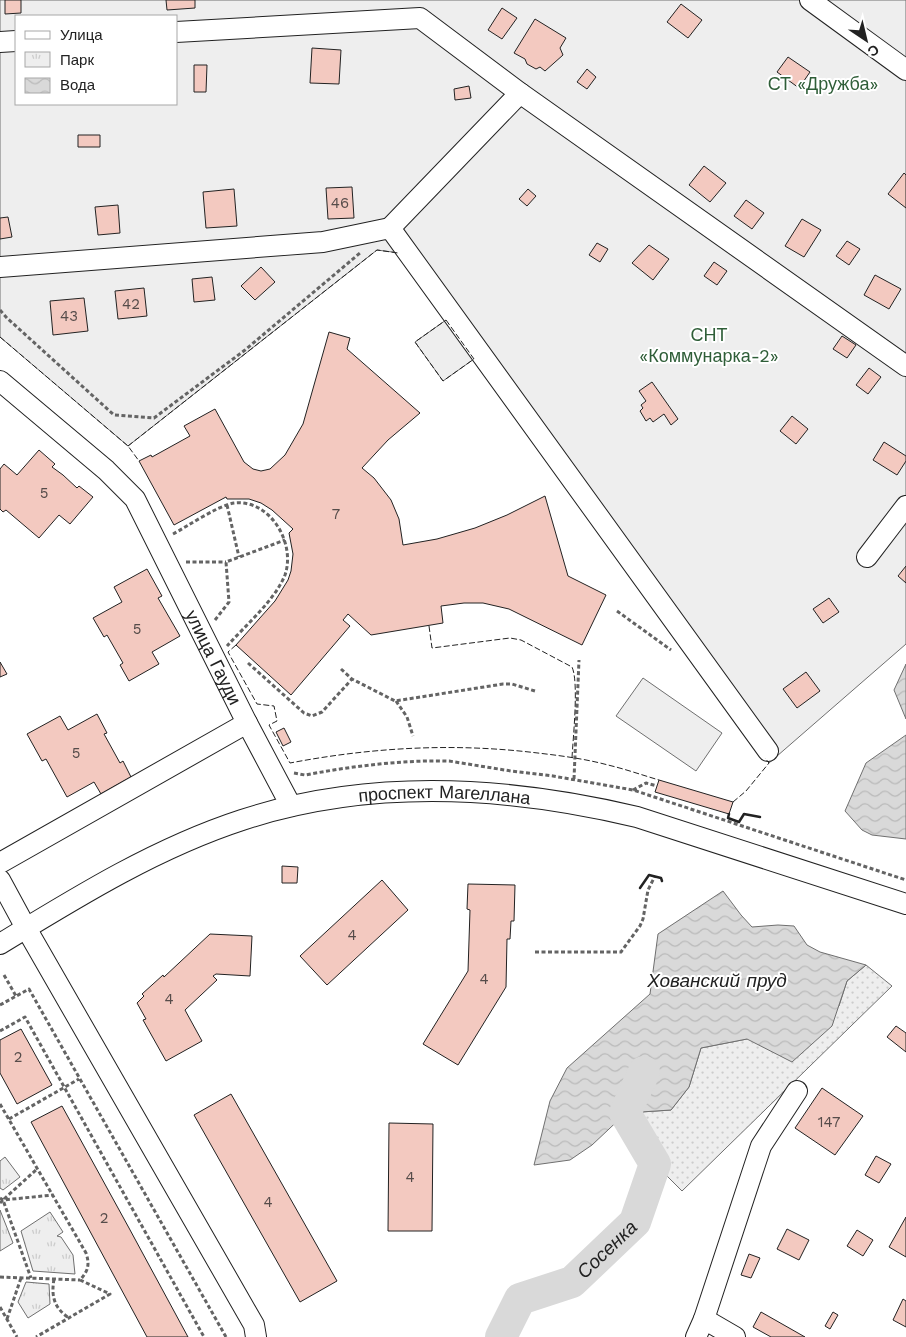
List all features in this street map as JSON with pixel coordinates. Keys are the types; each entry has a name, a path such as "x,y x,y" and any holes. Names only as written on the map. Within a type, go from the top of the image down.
{"street":[{"path":"810,0 906,70"},
{"path":"178,32 420,18 520,93 906,366"},
{"path":"0,42 15,41"},
{"path":"0,267 323,242 390,228 520,93"},
{"path":"390,228 768,751"},
{"name":"улица Гауди","path":"0,381 106,470 135,499 247,723 0,863"},
{"path":"867,557 906,506"},
{"path":"247,723 291,806"},
{"name":"проспект Магеллана","path":"0,944 105,882 165,851 241,820 291,806 326,799 412,791 508,794 554,799 637,817 906,904"},
{"path":"0,880 254,1325 256,1337"},
{"path":"735,1337 700,1328 761,1146 797,1091"}],"path":[{"path":"0,310 114,416 154,418 245,350 367,248"},
{"path":"157,543 226,505 240,503 256,507 264,512 276,524 285,540 287,566 281,584 215,659"},
{"path":"226,505 239,558"},
{"path":"187,562 226,562 285,540"},
{"path":"202,633 228,606 226,562"},
{"path":"617,611 670,649 676,656"},
{"path":"574,779 579,660"},
{"path":"248,663 304,713 312,716 322,712 352,679"},
{"path":"341,669 352,679 396,700 408,717 412,736"},
{"path":"396,700 503,684 512,684 535,691"},
{"path":"292,772 305,774 385,762 449,761 574,779 633,790 906,880"},
{"path":"633,790 646,783 657,786"},
{"path":"535,952 621,952 640,926 648,890 655,876"},
{"path":"4,975 16,996"},
{"path":"0,1005 28,989 226,1337"},
{"path":"0,1031 25,1017 204,1337"},
{"path":"9,1119 80,1079"},
{"path":"0,1104 88,1260 86,1274 80,1280"},
{"path":"1,1200 37,1169"},
{"path":"1,1200 53,1195"},
{"path":"1,1200 31,1278"},
{"path":"0,1277 80,1280 110,1294 36,1337"},
{"path":"6,1319 22,1278"},
{"path":"54,1279 52,1291 54,1302 63,1314 69,1318"},
{"path":"0,1307 17,1337"}],"green space":[{"name":"СНТ «Коммунарка-2»","path":"0,0 906,0 906,644 769,763 400,253 377,250 128,446 0,337"},
{"path":"446,320 474,359 443,381 415,342"},
{"path":"643,678 722,733 696,771 616,716"},
{"path":"866,965 892,986 682,1191 655,1164 625,1113 671,1110 689,1087 701,1048 747,1039 839,1006 847,981"},
{"path":"5,1157 20,1177 3,1190 0,1188 0,1161"},
{"path":"0,1210 13,1243 0,1251"},
{"path":"50,1212 63,1232 57,1236 61,1237 73,1255 75,1274 33,1271 21,1231"},
{"path":"26,1282 49,1284 50,1304 28,1318 18,1302"}],"water":[{"path":"906,664 906,719 894,690"},
{"path":"906,735 906,839 872,835 862,830 845,811 866,763"},
{"name":"Хованский пруд","path":"723,891 752,927 794,926 807,945 820,952 866,965 847,981 832,1026 792,1062 747,1039 701,1048 689,1087 671,1110 626,1113 592,1145 570,1160 534,1165 550,1101 567,1068 650,994 658,934"}],"building":[{"path":"5,0 21,0 21,13 5,14"},
{"path":"166,0 195,0 195,8 167,10"},
{"path":"681,4 702,20 688,38 667,22"},
{"path":"502,8 517,18 502,39 488,30"},
{"path":"535,19 566,38 560,48 563,55 545,71 540,67 536,69 527,64 525,59 514,53"},
{"path":"312,48 341,50 339,84 310,83"},
{"path":"788,57 810,72 799,88 777,72"},
{"path":"194,65 207,65 206,92 194,92"},
{"path":"587,69 596,77 587,89 577,82"},
{"path":"469,86 471,98 455,100 454,89"},
{"path":"78,135 100,135 100,147 78,147"},
{"path":"704,166 726,183 710,202 689,185"},
{"path":"904,173 906,175 906,208 888,194"},
{"path":"352,187 354,218 328,219 326,188"},
{"path":"234,189 237,226 206,228 203,192"},
{"path":"528,189 536,196 527,206 519,199"},
{"path":"746,200 764,213 752,229 734,216"},
{"path":"118,205 120,233 98,235 95,207"},
{"path":"8,217 12,237 0,239 0,218"},
{"path":"802,219 821,230 804,257 785,246"},
{"path":"847,241 860,249 849,265 836,256"},
{"path":"597,243 608,249 600,262 589,255"},
{"path":"649,245 669,259 653,280 632,263"},
{"path":"714,262 727,271 717,285 704,276"},
{"path":"261,267 275,282 255,300 241,286"},
{"path":"875,275 901,289 889,309 864,295"},
{"path":"212,277 215,300 194,302 192,279"},
{"path":"144,288 147,316 118,319 115,291"},
{"path":"84,298 88,331 53,335 50,301"},
{"path":"329,332 350,338 347,349 420,413 388,440 362,468 374,478 391,500 399,519 403,545 437,539 475,528 545,496 568,576 606,595 582,645 509,609 483,603 441,606 443,623 371,635 348,614 343,620 350,626 291,695 236,645 275,601 288,580 293,554 289,533 293,529 272,510 261,503 249,499 227,499 226,497 174,525 139,461 151,455 152,457 190,436 184,426 215,409 244,462 253,469 261,471 270,469 285,455 303,424"},
{"path":"842,336 856,345 847,358 833,349"},
{"path":"869,368 881,377 868,394 856,385"},
{"path":"652,382 678,419 671,425 664,414 653,422 650,418 646,421 640,411 643,408 641,405 646,401 639,391"},
{"path":"792,416 808,429 796,444 780,431"},
{"path":"884,442 906,456 906,461 897,475 873,460"},
{"path":"39,450 55,464 52,467 77,488 79,486 93,497 70,524 59,515 39,538 6,510 3,512 0,509 0,469 4,464 17,475"},
{"path":"906,566 906,583 898,576"},
{"path":"147,569 162,596 158,598 180,636 152,652 159,664 129,681 120,665 123,663 107,635 104,637 93,618 122,602 114,587"},
{"path":"829,598 839,612 823,623 813,609"},
{"path":"0,662 7,674 0,677"},
{"path":"806,672 820,691 797,708 783,689"},
{"path":"97,714 107,733 104,734 120,763 123,761 131,777 101,794 94,782 67,797 46,759 42,761 27,734 60,716 68,730"},
{"path":"284,728 291,742 283,746 276,732"},
{"path":"659,780 733,802 729,814 655,792"},
{"path":"282,866 298,867 297,883 282,883"},
{"path":"382,880 408,910 327,985 300,956"},
{"path":"468,884 515,885 514,921 511,921 510,939 507,939 506,987 458,1065 423,1044 468,971 470,910 467,909"},
{"path":"210,934 252,936 250,976 216,974 213,976 217,980 185,1010 202,1041 166,1061 143,1020 146,1019 137,1003 144,996 142,994 163,975 164,977"},
{"path":"896,1026 906,1033 906,1052 887,1037"},
{"path":"21,1029 52,1085 17,1104 0,1073 0,1040"},
{"path":"822,1088 863,1116 835,1155 795,1128"},
{"path":"231,1094 337,1281 300,1302 194,1115"},
{"path":"62,1106 188,1337 147,1337 31,1122"},
{"path":"389,1123 433,1124 432,1231 388,1231"},
{"path":"876,1156 891,1164 879,1183 865,1175"},
{"path":"906,1217 906,1257 889,1247"},
{"path":"787,1229 809,1240 799,1260 777,1249"},
{"path":"857,1230 873,1240 863,1256 847,1246"},
{"path":"749,1254 760,1258 751,1278 741,1275"},
{"path":"903,1299 906,1301 906,1327 893,1320"},
{"path":"761,1312 805,1337 771,1337 753,1327"},
{"path":"833,1312 838,1315 830,1329 825,1326"}],"waterway":[{"name":"Сосенка","path":"501,1337 520,1299 572,1282 635,1222 655,1164 625,1113 644,1072"}],"fence":[{"path":"128,446 377,250 398,253"},
{"path":"446,320 474,359 443,381 415,342 446,320"},
{"path":"0,337 128,446 139,461"},
{"path":"429,626 432,648 510,638 521,640 572,667 575,685 572,758"},
{"path":"236,645 228,652 257,704 274,706 277,721 269,725 290,763 349,754 409,748 499,749 578,759 659,780"},
{"path":"733,802 746,791 769,763 765,758"}],"wall":[{"path":"729,814 728,818 739,822 744,814 760,817"},
{"path":"640,888 649,875 661,878 662,881"}],"park label":[{"name":"СТ «Дружба»","path":"823,83"}]}
